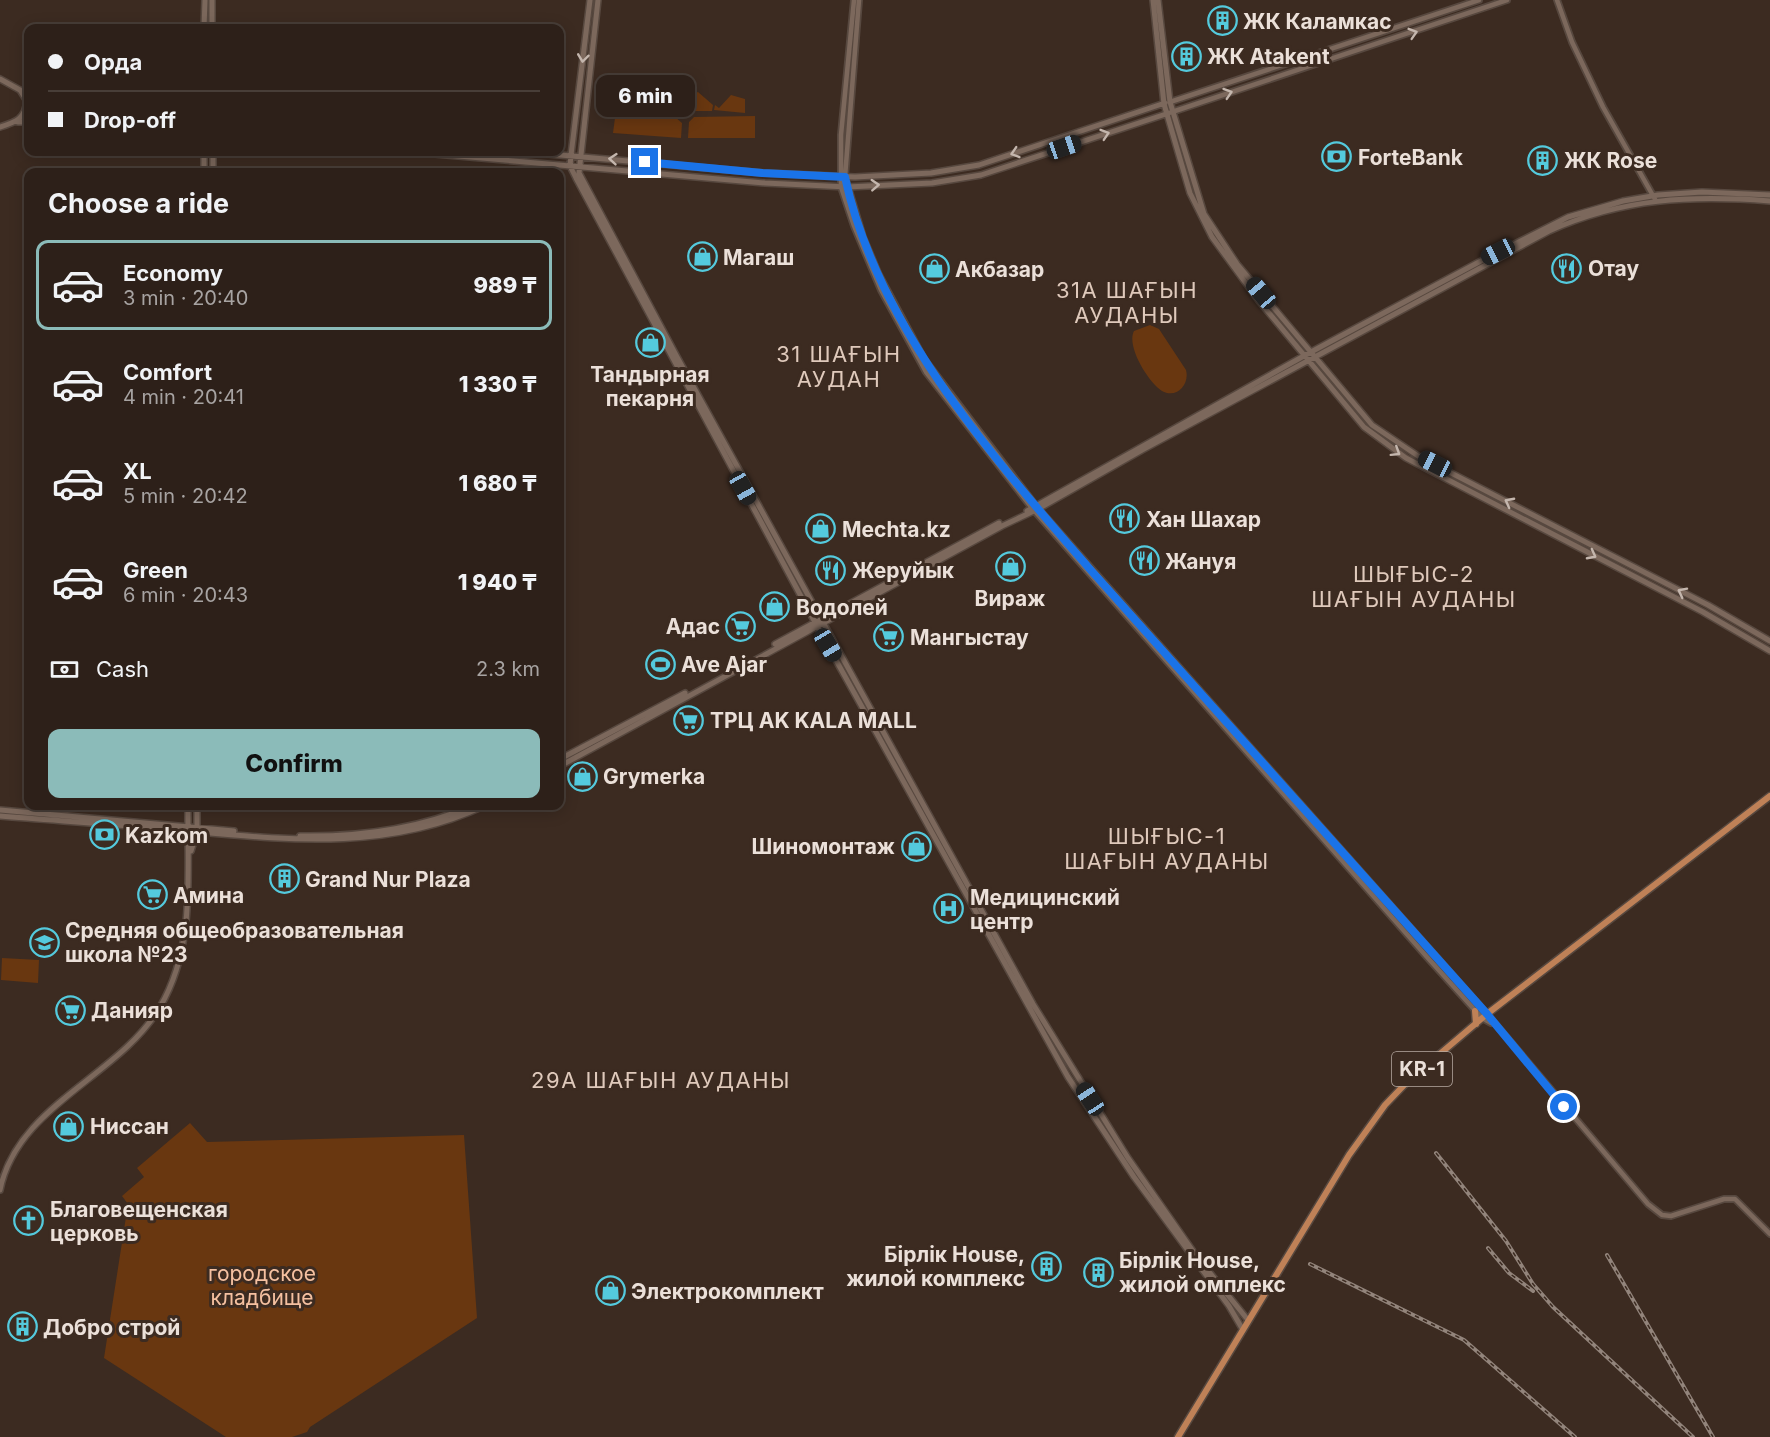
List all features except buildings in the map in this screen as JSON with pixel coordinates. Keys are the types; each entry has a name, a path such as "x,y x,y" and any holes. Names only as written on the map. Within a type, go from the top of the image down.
{"main road":[{"path":"204,24 205,0"},
{"path":"212,0 212,24"},
{"path":"590,0 570,165 819,622 1087,1106 1243,1329"},
{"path":"598,0 579,173 712,427"},
{"path":"1153,0 1167,103 1190,192 1212,237 1259,301 1372,425 1390,439 1708,605 1770,641"},
{"path":"1158,0 1167,103"},
{"path":"0,79 24,92"},
{"path":"20,90 24,96"},
{"path":"564,154 762,173 842,177 931,172 979,165 1167,103"},
{"path":"460,156 765,183 844,187 932,183 981,175 1170,113"},
{"path":"16,122 24,114"},
{"path":"0,127 24,122"},
{"path":"533,162 534,156"},
{"path":"931,172 932,183"},
{"path":"564,757 1035,509 1310,356 1550,231 1600,212 1654,198 1702,192 1770,195"},
{"path":"1654,198 1770,201"},
{"path":"1310,356 1364,427 1387,446 1702,612 1770,651"},
{"path":"1702,612 1708,605"},
{"path":"564,764 819,622"},
{"name":"KR-1","path":"1178,1437 1343,1164 1372,1121 1407,1081 1487,1014 1770,796"},
{"path":"0,810 286,837 360,835 439,820 471,810"},
{"path":"0,1190 10,1162 39,1123 64,1098 132,1044 161,1006 175,976 184,936 190,853 188,810"},
{"path":"190,853 197,830 197,810"},
{"path":"439,820 462,810"},
{"path":"0,816 187,828"},
{"path":"980,915 1074,1074 1128,1158 1197,1257 1248,1320"},
{"path":"1476,1024 1478,1010 1487,1014"}],"street":[{"path":"854,0 842,177 854,226 881,290 927,372 1035,509 1478,1010 1487,1014 1493,1024 1654,1210 1671,1216 1724,1198 1734,1199 1770,1234"},
{"path":"842,177 859,0"},
{"path":"1167,103 1479,0"},
{"path":"1170,113 1507,0"},
{"path":"1557,0 1572,42 1603,107 1654,198"}],"green space":[{"path":"642,84 654,111 629,112 625,107 624,85"},
{"path":"645,84 663,84 669,94 656,110"},
{"path":"698,92 713,105 712,111 693,111 689,106 689,95"},
{"path":"682,94 682,104 675,111 657,111 671,95"},
{"path":"731,95 745,99 745,113 714,110 715,105 719,108"},
{"path":"755,116 755,138 688,138 689,122 694,117"},
{"path":"675,117 682,123 681,138 613,133 615,118"},
{"path":"1150,325 1159,329 1186,370 1186,381 1177,392 1167,393 1156,386 1145,372 1136,354 1132,338 1134,331"},
{"path":"2,958 39,960 38,983 1,980"},
{"name":"городское кладбище","path":"190,1123 207,1142 464,1135 477,1318 310,1427 307,1432 292,1437 226,1437 104,1358 128,1204 122,1196 144,1177 137,1168"}],"railway":[{"path":"1436,1153 1506,1241 1533,1284 1553,1307 1693,1437"},
{"path":"1488,1248 1509,1273 1533,1291"},
{"path":"1607,1255 1713,1437"},
{"path":"1310,1264 1464,1340 1575,1437"}],"place":[{"name":"ЖК Каламкас","path":"1222,21"},
{"name":"ЖК Atakent","path":"1186,56"},
{"name":"ForteBank","path":"1337,157"},
{"name":"ЖК Rose","path":"1543,160"},
{"name":"Магаш","path":"702,257"},
{"name":"Отау","path":"1567,268"},
{"name":"Акбазар","path":"934,269"},
{"name":"Тандырная пекарня","path":"650,343"},
{"name":"Хан Шахар","path":"1125,519"},
{"name":"Mechta.kz","path":"821,529"},
{"name":"Жануя","path":"1144,561"},
{"name":"Вираж","path":"1010,567"},
{"name":"Жеруйык","path":"831,570"},
{"name":"Водолей","path":"775,607"},
{"name":"Адас","path":"741,626"},
{"name":"Мангыстау","path":"889,637"},
{"name":"Ave Ajar","path":"660,664"},
{"name":"ТРЦ AK KALA MALL","path":"689,720"},
{"name":"Grymerka","path":"582,776"},
{"name":"Kazkom","path":"104,835"},
{"name":"Шиномонтаж","path":"916,846"},
{"name":"Grand Nur Plaza","path":"284,879"},
{"name":"Амина","path":"152,895"},
{"name":"Медицинский центр","path":"949,909"},
{"name":"Средняя общеобразовательная школа №23","path":"44,942"},
{"name":"Данияр","path":"70,1010"},
{"name":"Ниссан","path":"69,1126"},
{"name":"Благовещенская церковь","path":"29,1221"},
{"name":"Бірлік House, жилой комплекс","path":"1046,1266"},
{"name":"Бірлік House, жилой омплекс","path":"1098,1272"},
{"name":"Электрокомплект","path":"610,1291"},
{"name":"Добро строй","path":"22,1327"}],"district":[{"name":"31А ШАҒЫН АУДАНЫ","path":"1127,302"},
{"name":"31 ШАҒЫН АУДАН","path":"839,366"},
{"name":"ШЫҒЫС-2 ШАҒЫН АУДАНЫ","path":"1414,586"},
{"name":"ШЫҒЫС-1 ШАҒЫН АУДАНЫ","path":"1167,848"},
{"name":"29А ШАҒЫН АУДАНЫ","path":"661,1080"}],"route":[{"path":"645,162 762,173 845,177 849,197 863,237 903,322 930,368 993,451 1088,567 1487,1014 1564,1107"}]}
